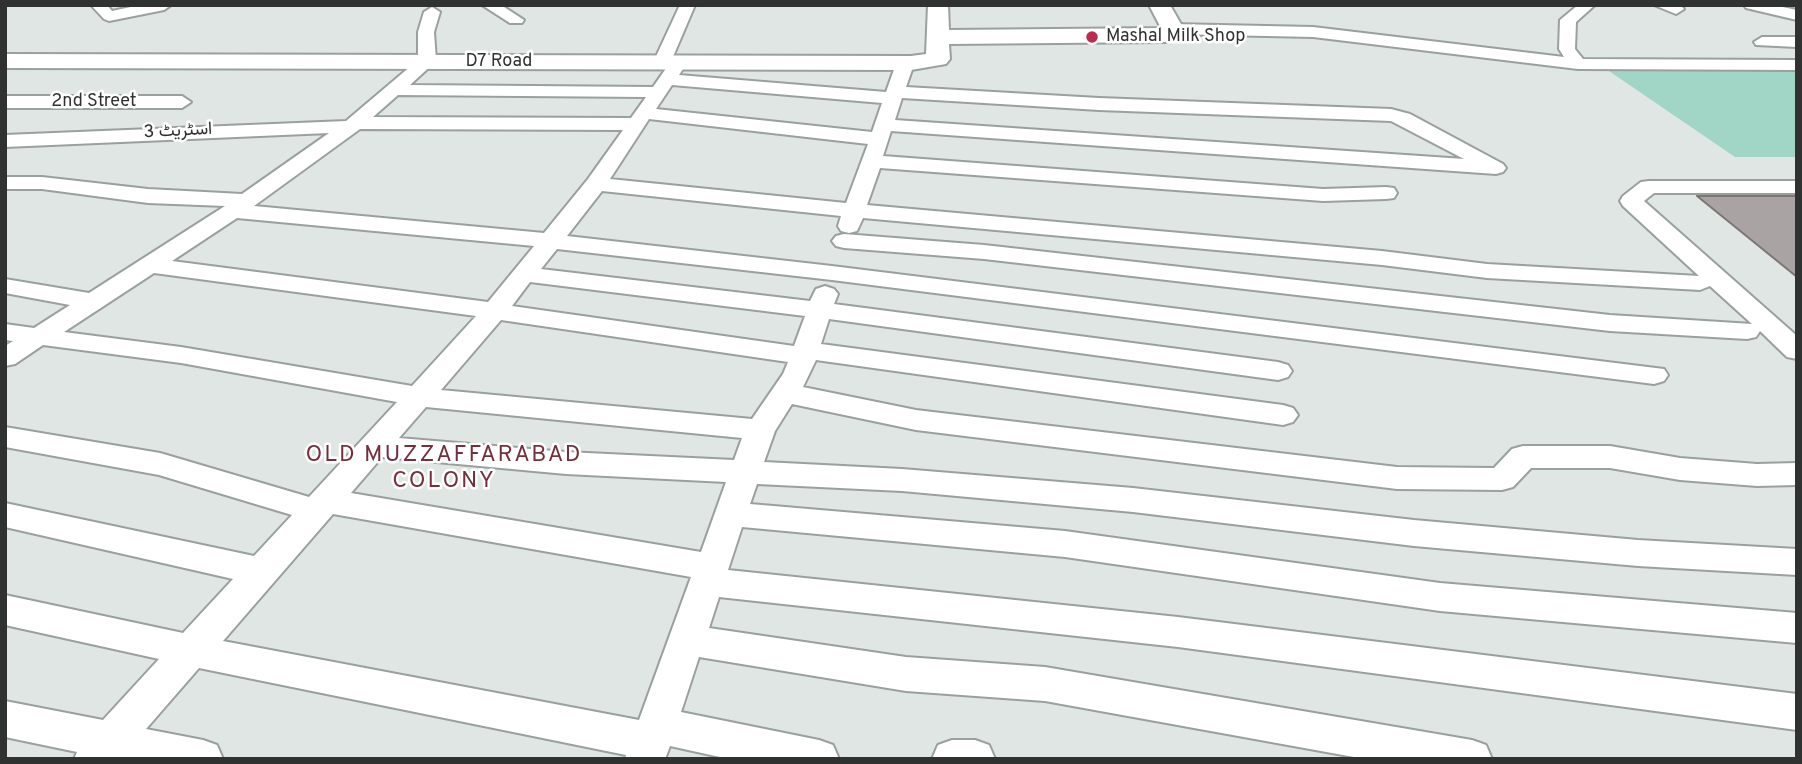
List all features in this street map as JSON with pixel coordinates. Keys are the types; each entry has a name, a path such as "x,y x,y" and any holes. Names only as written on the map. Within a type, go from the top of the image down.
{"street":[{"path":"98,5 109,16 164,5"},
{"path":"489,5 516,20"},
{"path":"102,750 376,446 495,311 551,242 596,184 658,89 688,5"},
{"path":"937,5 939,37 1165,35 1174,31 1159,5"},
{"path":"1751,5 1797,15"},
{"path":"1578,64 1567,50 1568,20 1579,7"},
{"path":"5,358 240,206 353,125 427,61 426,32 432,12"},
{"path":"1172,29 1313,32 1578,64 1797,65"},
{"name":"D7 Road","path":"5,61 427,61 658,89 938,59 939,37"},
{"path":"1762,42 1797,42"},
{"path":"651,741 760,430 797,375 905,64"},
{"path":"658,89 885,123 1496,168 1403,117 1391,115 1113,104 885,123"},
{"path":"394,90 658,89 885,123 1323,195 1386,193"},
{"name":"اسٹریٹ 3","path":"5,141 353,125 658,89"},
{"name":"2nd Street","path":"5,102 183,102"},
{"path":"5,183 42,183 832,273 1654,375"},
{"path":"596,184 854,211 1382,258 1487,271 1700,283"},
{"path":"1797,187 1649,187 1631,201 1797,351"},
{"path":"844,242 984,252 1610,323 1747,331"},
{"path":"150,265 1283,415"},
{"path":"524,274 1278,371"},
{"path":"5,286 94,301"},
{"path":"5,332 181,355 419,397 760,430"},
{"path":"785,393 916,420 1397,478 1503,479 1524,457 1610,457 1680,468 1757,475 1797,474"},
{"path":"5,437 160,464 322,506 710,574 1797,712"},
{"path":"376,446 566,463 902,480 1133,500 1427,534 1637,553 1797,562"},
{"path":"730,513 1065,544 1440,597 1797,628"},
{"path":"5,515 263,572"},
{"path":"5,610 651,741 819,759"},
{"path":"687,640 906,674 1045,684 1472,759"},
{"path":"5,719 102,750 204,759"},
{"path":"952,759 975,759"}],"green space":[{"path":"1606,69 1797,70 1797,157 1735,157"}],"building":[{"path":"1697,196 1797,196 1797,277"}],"place":[{"name":"Mashal Milk Shop","path":"1092,37"}],"district":[{"name":"OLD MUZZAFFARABAD COLONY","path":"444,469"}]}
